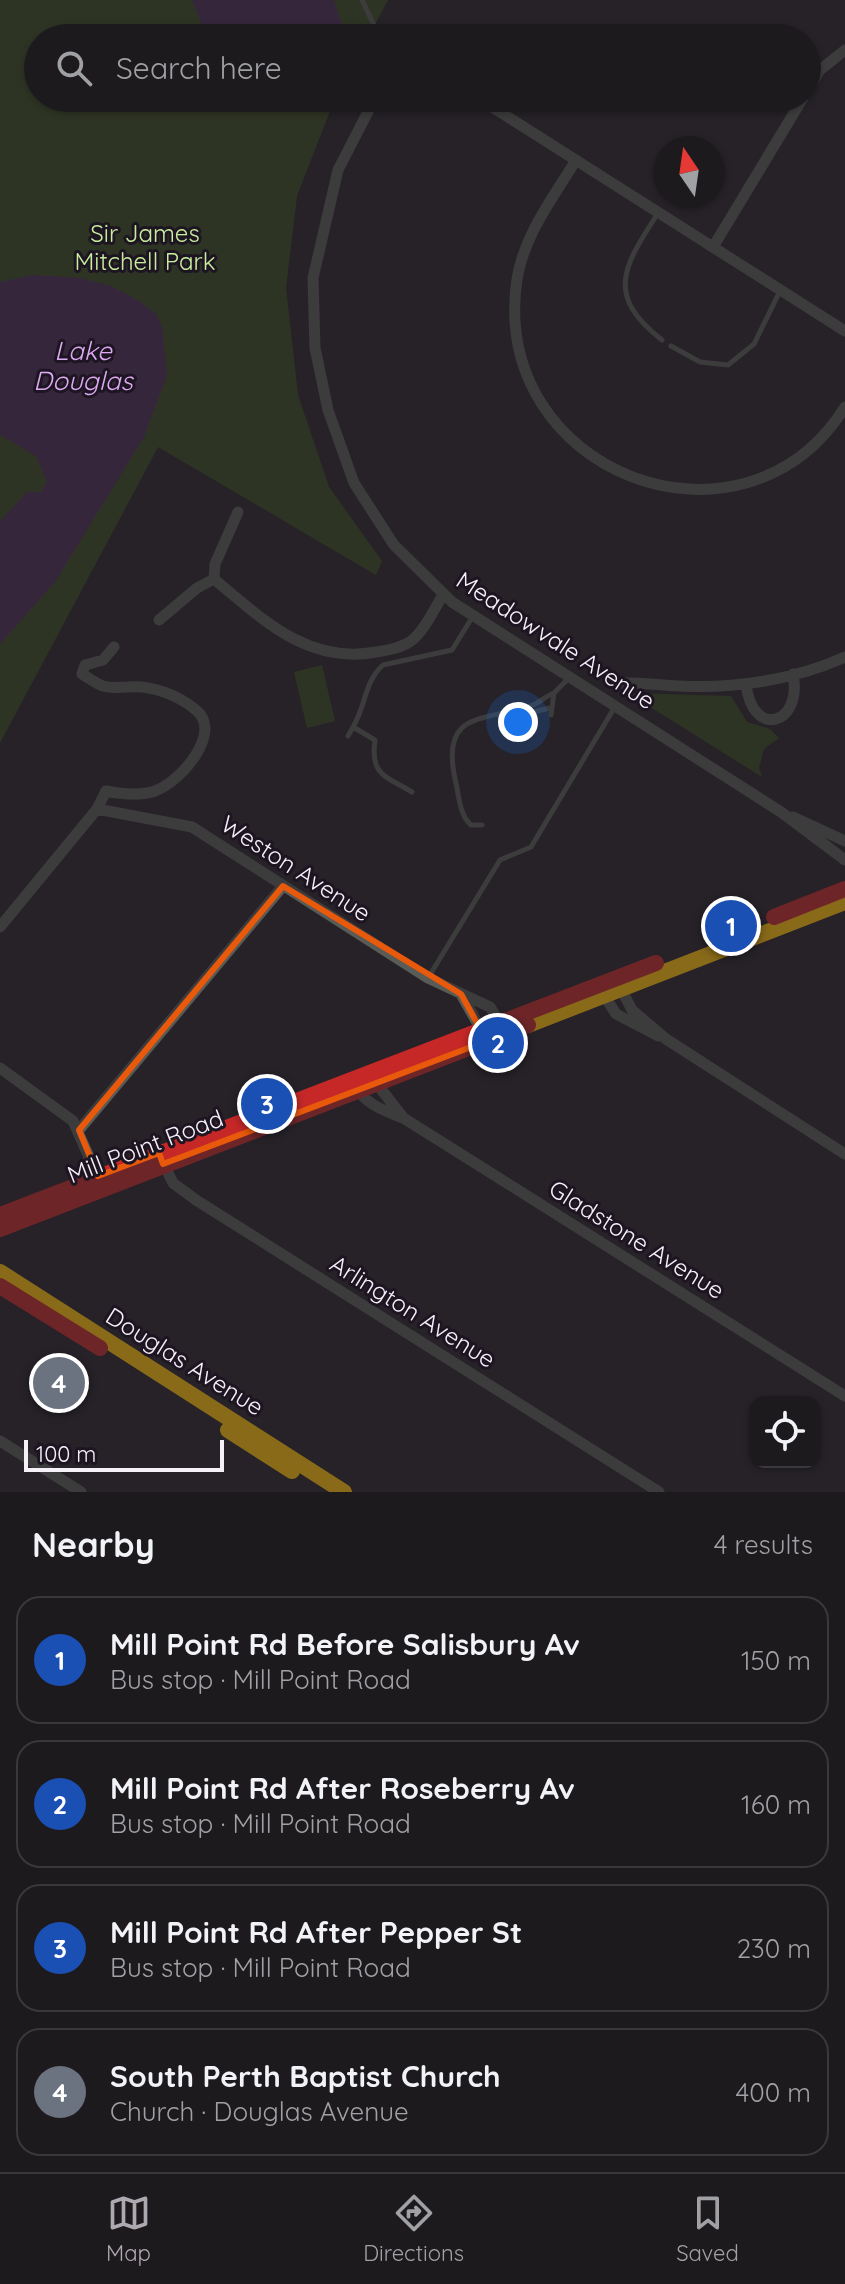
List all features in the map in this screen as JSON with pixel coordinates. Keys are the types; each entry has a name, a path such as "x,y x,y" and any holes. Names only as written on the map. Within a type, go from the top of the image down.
{"main road":[{"name":"Mill Point Road","path":"0,1215 100,1182 601,989 845,900"},
{"name":"Mill Point Road","path":"0,1229 100,1182"},
{"name":"Douglas Avenue","path":"0,1272 344,1492"},
{"name":"Douglas Avenue","path":"0,1286 328,1492"}],"street":[{"path":"821,69 845,50"},
{"name":"Meadowvale Avenue","path":"368,112 338,170 322,228 313,278 315,348 328,410 354,483 394,545 443,595 781,812 845,860"},
{"path":"500,112 845,331"},
{"path":"713,247 795,112"},
{"path":"576,160 525,248 515,303 517,337 537,399 577,448 633,480 669,488 714,488 752,479 788,463 818,440 845,407"},
{"path":"214,579 215,564 238,512"},
{"path":"214,579 283,636 329,653 367,654 411,641 443,595"},
{"path":"159,620 197,588 214,579"},
{"path":"0,927 97,809 106,791 122,794 155,791 177,777 202,743 205,732 200,712 179,697 150,688 103,686 82,674 81,668 103,660 114,647"},
{"path":"616,683 680,686 746,684 793,674 845,657"},
{"path":"746,684 752,710 760,717 778,717 794,704 793,674"},
{"name":"Weston Avenue","path":"97,809 192,827 428,978 490,1007 503,1027"},
{"name":"Meadowvale Avenue","path":"781,812 845,841"},
{"path":"79,1130 283,886"},
{"path":"618,983 632,1010 666,1039 845,1154"},
{"path":"601,989 616,1014 642,1031 666,1039"},
{"path":"461,994 484,1035"},
{"path":"1,1072 65,1112 79,1130 100,1182"},
{"name":"Gladstone Avenue","path":"372,1078 405,1119"},
{"name":"Gladstone Avenue","path":"354,1085 377,1108 405,1119 845,1396"},
{"name":"Arlington Avenue","path":"161,1159 173,1183 196,1200 659,1492"},
{"path":"0,1441 81,1492"}],"lane":[{"path":"362,0 373,24"},
{"path":"658,212 628,261 623,282 633,313 662,340"},
{"path":"671,346 700,362 728,365 754,344 781,290"},
{"path":"348,736 376,671 392,662 452,650 473,616"},
{"path":"482,825 471,825 465,819 450,749 464,726 478,717 532,705 554,693 571,676"},
{"path":"529,713 550,712 554,693"},
{"path":"428,978 500,860 531,847 616,704"},
{"path":"353,727 375,740 373,758 377,770 412,792"}],"highlighted area":[{"path":"283,886 461,994 487,1041 163,1164 159,1153 98,1176 79,1130"}],"green space":[{"name":"Sir James Mitchell Park","path":"0,0 388,0 375,24 24,24 24,112 330,112 297,196 286,288 298,395 329,487 382,561 376,575 158,447 0,743"},
{"path":"322,665 335,721 307,728 294,672"},
{"path":"628,693 731,696 747,722 770,729 779,738 764,749 759,768 762,777"}],"water":[{"path":"192,0 334,0 342,24 201,24"},
{"name":"Lake Douglas","path":"33,275 80,278 111,286 141,302 157,315 162,327 167,375 144,437 55,582 0,644 0,521 27,492 41,492 47,482 36,456 0,435 0,282"}],"traffic: slow":[{"path":"528,1025 845,902"},
{"path":"0,1272 344,1492"},
{"path":"228,1430 292,1471"}],"traffic: jam":[{"path":"774,917 845,889"},
{"path":"0,1215 656,963"},
{"path":"0,1229 528,1025"},
{"path":"0,1286 100,1348"}],"place":[{"name":"Mill Point Rd Before Salisbury Av","path":"731,926"},
{"name":"Mill Point Rd After Roseberry Av","path":"498,1043"},
{"name":"Mill Point Rd After Pepper St","path":"267,1104"},
{"name":"South Perth Baptist Church","path":"59,1383"}]}
